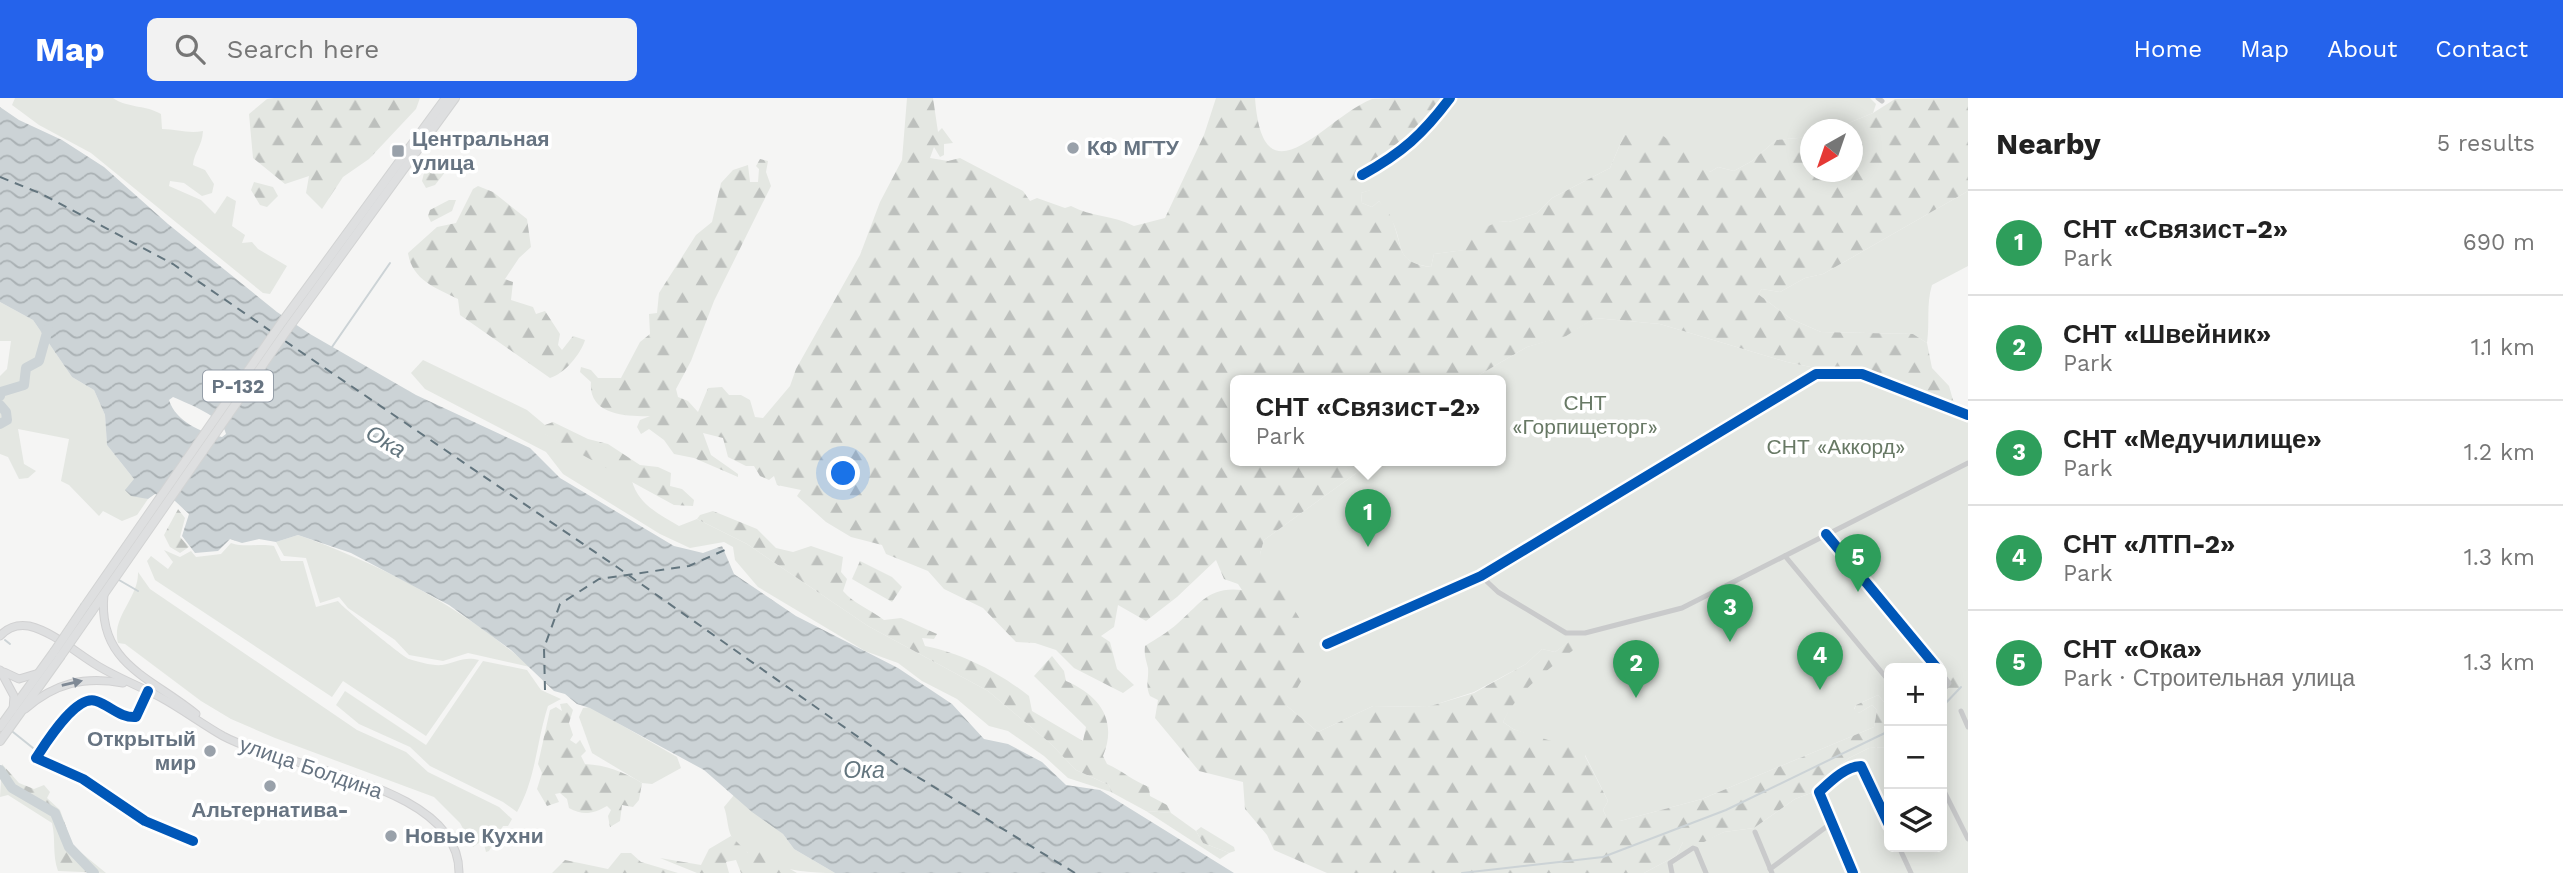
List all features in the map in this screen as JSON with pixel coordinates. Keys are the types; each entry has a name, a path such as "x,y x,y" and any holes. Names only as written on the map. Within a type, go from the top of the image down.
{"highway":[{"name":"Р-132","path":"0,727 16,712 57,655 117,566 368,214 446,98"},
{"name":"Р-132","path":"368,214 455,98"},
{"name":"Р-132","path":"89,609 104,593 117,566"},
{"name":"Р-132","path":"0,741 39,673 57,655"}],"main road":[{"path":"104,593 103,622 108,640 122,658 195,713 206,725"},
{"name":"улица Болдина","path":"0,636 14,626 33,627 242,745 370,787 422,810 442,828 450,840 456,852 459,873"},
{"path":"39,673 19,679 0,670 14,696 16,712 50,690 75,681 104,679 134,684"}],"street":[{"path":"1362,175 1397,156 1425,131 1450,98"},
{"path":"1326,643 1480,576 1816,374 1862,374 1947,410 1961,410 1968,415"},
{"path":"1480,576 1498,592 1566,633 1586,633 1682,608 1968,463"},
{"path":"1826,534 1933,663"},
{"path":"1785,556 1884,675"},
{"path":"148,691 136,717 127,718 94,700 84,701 64,718 36,758 83,779 145,821 193,841"},
{"path":"1961,711 1968,727"},
{"path":"1853,873 1818,794 1838,776 1861,766 1884,814"},
{"path":"1943,789 1968,839"},
{"path":"1755,832 1771,871 1830,824"},
{"path":"1672,873 1670,863 1693,848 1696,849 1706,873"},
{"path":"1901,852 1911,873"}],"green space":[{"path":"15,98 113,98 161,114 162,129 203,131 193,165 205,170 214,184 212,193 202,196 184,183 170,181 169,186 201,200 215,214 227,196 236,201 232,226 245,235 242,243 252,242 258,249 287,266 270,294 263,293 91,153 39,125 12,105"},
{"path":"420,98 416,109 369,159 343,177 322,209 306,193 309,176 285,184 253,158 249,114 267,99"},
{"path":"907,98 933,98 938,132 942,128 953,143 944,144 944,155 940,157 934,147 930,158 948,161 960,158 1023,191 1030,201 1037,198 1065,208 1071,206 1134,226 1165,218 1204,135 1216,98 1255,98 1260,130 1270,147 1283,151 1316,136 1372,99 1447,98 1404,147 1359,174 1371,190 1361,193 1362,203 1372,207 1379,201 1392,218 1403,254 1413,262 1431,267 1434,254 1464,250 1465,236 1500,221 1509,222 1537,213 1552,198 1610,168 1624,135 1642,131 1648,134 1653,128 1710,172 1718,167 1734,171 1752,161 1776,140 1800,138 1800,182 1863,182 1863,119 1858,119 1895,99 1968,98 1968,191 1823,274 1805,278 1780,292 1762,289 1758,294 1791,319 1821,332 1913,334 1927,343 1932,368 1949,386 1953,400 1937,404 1861,371 1820,369 1787,362 1660,324 1595,318 1566,336 1527,347 1479,375 1230,375 1230,466 1366,466 1264,540 1260,554 1319,650 1287,706 1318,732 1373,706 1427,707 1474,693 1526,664 1542,649 1555,652 1570,641 1576,648 1526,690 1503,722 1513,729 1561,744 1568,737 1585,744 1585,756 1608,801 1603,810 1606,816 1611,811 1620,821 1702,799 1874,727 1877,710 1872,705 1859,713 1854,710 1856,705 1878,695 1884,702 1884,747 1869,748 1849,758 1833,770 1819,790 1795,799 1754,828 1724,832 1704,842 1683,842 1676,856 1644,873 1327,873 1274,850 1267,835 1245,809 1243,782 1199,771 1155,718 1158,700 1150,696 1147,685 1145,646 1173,627 1205,598 1221,591 1242,590 1238,584 1224,579 1216,560 1177,597 1146,621 1118,605 1114,627 1101,636 1110,642 1117,669 1134,685 1123,693 1074,668 1056,650 1035,643 1016,642 983,608 944,589 928,571 886,554 882,545 851,537 826,522 797,496 801,490 777,485 774,476 769,480 760,476 754,466 746,466 728,457 723,438 703,433 711,455 738,474 738,477 694,458 674,454 664,440 649,429 641,434 637,427 640,420 650,416 610,412 596,401 591,382 580,372 581,367 591,370 598,378 621,378 640,342 650,334 649,314 657,313 659,293 696,235 712,222 721,183 733,170 748,165 750,182 758,182 759,169 756,166 760,159 768,161 766,172 771,186 714,301 691,361 676,389 678,397 688,401 698,412 708,388 722,387 729,395 741,395 750,400 755,417 763,418 790,386 796,369 860,255 880,202 902,160"},
{"path":"1447,98 1870,98 1876,104 1873,113 1858,119 1800,119 1800,138 1776,140 1752,161 1734,171 1718,167 1710,172 1648,134 1624,135 1610,168 1552,198 1537,213 1509,222 1500,221 1465,250 1434,254 1431,267 1412,262 1403,253 1393,222 1379,201 1372,207 1362,203 1361,193 1370,190 1359,174 1404,147"},
{"path":"439,164 446,171 435,185 426,188 422,181 425,169"},
{"path":"254,182 273,187 278,196 267,207 260,205 251,190"},
{"path":"478,186 493,192 527,219 531,247 519,258 505,279 513,282 511,300 533,307 536,314 545,311 560,334 558,345 562,350 573,336 585,340 571,363 550,378 460,315 458,299 426,282 410,262 408,253 437,227 456,223 473,189"},
{"path":"1968,191 1968,266 1932,285 1927,343 1913,334 1821,332 1791,319 1758,294 1762,289 1780,292 1805,278 1823,274"},
{"path":"449,200 456,200 452,211 431,222 428,216 430,210"},
{"path":"0,302 33,320 72,377 94,390 105,415 107,445 134,479 129,493 148,499 137,515 122,521 103,511 99,516 69,485 61,481 69,439 18,429 24,464 36,471 28,478 19,479 8,457 0,454 0,376 7,369 11,341 0,341"},
{"path":"1595,318 1660,324 1787,362 1820,369 1861,371 1937,404 1953,400 1968,421 1968,873 1644,873 1676,856 1683,842 1704,841 1724,832 1754,828 1795,799 1819,790 1833,770 1869,748 1884,747 1884,852 1947,852 1947,663 1884,663 1884,702 1878,695 1856,705 1854,709 1859,713 1872,705 1877,710 1874,727 1702,799 1620,821 1606,816 1603,810 1608,801 1585,755 1513,729 1503,722 1512,703 1569,642 1555,652 1542,649 1526,664 1474,692 1428,707 1373,706 1318,732 1287,706 1260,554 1264,540 1366,466 1506,466 1506,375 1479,375 1527,347 1566,335"},
{"path":"423,360 527,410 545,425 545,434 632,481 644,502 672,522 679,526 697,519 747,544 868,626 988,691 1050,743 1076,770 1109,785 1111,792 1068,778 1044,756 1008,731 989,726 957,699 922,681 898,663 865,651 758,587 735,560 733,547 724,542 690,548 660,534 563,474 546,452 425,389 411,373"},
{"path":"553,422 588,439 608,444 640,465 658,467 671,473 670,486 682,489 694,500 693,506 674,505 544,434 545,425"},
{"path":"178,509 185,518 180,537 189,547 180,553 170,547 164,535"},
{"path":"713,511 757,529 776,548 793,552 811,546 843,557 841,572 847,579 843,591 852,599 884,620 901,618 937,634 934,639 922,638 925,646 967,659 1006,679 1029,696 1032,711 1083,741 1086,727 1034,676 1052,656 1064,671 1066,681 1088,694 1102,710 1107,720 1107,743 1103,756 1107,764 1149,787 1150,796 1167,805 1171,813 1146,811 1111,792 1109,785 1076,770 1050,743 988,691 868,626 747,544 697,519 700,515"},
{"path":"298,535 360,560 420,590 478,626 530,667 468,653 443,661 409,655 395,640 348,608 339,597 320,603 306,558 284,556 276,542"},
{"path":"231,543 274,546 281,561 303,561 316,607 338,601 409,659 438,665 464,659 479,660 426,736 343,681 332,697 155,580 147,561 151,556 168,569 173,562 164,550 180,557 191,551 196,557 221,554"},
{"path":"860,561 892,577 902,587 892,602 852,579"},
{"path":"138,572 150,589 357,730 406,752 428,772 499,807 512,819 508,826 503,826 489,851 486,852 483,840 473,847 460,823 434,797 275,738 231,719 201,701 125,644 118,643 118,625 134,590"},
{"path":"1968,656 1965,675 1968,675 1968,701 1957,703 1947,712 1947,666"},
{"path":"483,661 527,670 541,690 561,699 548,706 532,774 517,812 503,802 430,766 410,747 359,724 336,705 345,691 426,745"},
{"path":"567,703 573,710 569,723 573,735 570,740 576,744 580,740 586,751 581,756 585,764 615,770 642,783 639,800 633,807 622,805 620,821 610,827 608,816 611,810 607,806 593,812 579,812 569,808 567,799 560,793 555,794 559,802 547,806 537,789 542,773 538,764 550,710 556,707 562,711 560,704"},
{"path":"590,707 677,757 681,768 652,784 642,783 592,753 579,717 583,708"},
{"path":"2,764 19,783 34,789 44,785 50,792 47,798 60,810 73,846 106,873 58,871 52,823 8,795 0,797"},
{"path":"734,795 783,834 794,849 835,873 780,867 766,863 743,849 731,836 724,807"},
{"path":"1146,811 1171,813 1196,831 1203,843 1229,853 1220,859"},
{"path":"1201,827 1234,847 1235,851 1229,853 1203,843 1196,831"},
{"path":"731,836 748,853 758,851 797,873 741,873 736,860 726,862 729,873 697,873 660,858 701,865 709,849"},
{"path":"621,853 631,853 641,862 678,873 552,873 565,860 608,869"}],"water":[{"name":"Ока","path":"0,107 19,120 62,140 104,167 168,224 277,312 310,334 416,395 530,448 560,478 674,546 703,553 722,546 734,574 796,616 898,668 952,704 984,739 1008,744 1042,762 1066,785 1100,790 1234,873 835,873 794,849 783,834 752,812 704,770 590,708 577,704 565,694 554,691 511,650 449,605 351,553 298,535 276,542 259,539 242,543 230,539 218,551 195,553 182,536 189,514 175,501 155,494 148,499 131,496 125,490 134,479 107,445 105,415 94,390 72,377 33,320 0,302","holes":["173,397 212,416 226,434 222,437 214,435 183,420 172,408 169,400"]}],"waterway":[{"path":"332,347 390,263"},
{"path":"0,396 1,392 24,385 26,368 39,361 48,329"},
{"path":"0,405 6,412 7,420 0,424"},
{"path":"119,580 138,591"},
{"path":"5,640 10,644"},
{"path":"1947,702 1961,687"},
{"path":"13,732 33,748"},
{"path":"1462,873 1603,857 1726,810 1884,733"},
{"path":"0,770 12,788 55,813 69,847 94,873"}],"ferry route":[{"path":"0,177 42,194 173,264 272,332"},
{"path":"285,341 617,567 898,765 1075,873"},
{"path":"545,690 544,648 560,604 599,579 689,566 727,549"}],"cycle path":[{"path":"1362,175 1411,142 1450,98"},
{"path":"1327,644 1481,576 1816,374 1862,374 1968,415"},
{"path":"1826,534 1933,663"},
{"path":"148,691 136,717 120,714 96,701 80,705 62,721 36,758 83,779 145,821 193,841"},
{"path":"1853,873 1819,792 1844,772 1861,766 1884,814"}],"place":[{"name":"КФ МГТУ","path":"1073,148"},
{"name":"Центральная улица","path":"398,151"},
{"name":"СНТ «Связист-2»","path":"1368,547"},
{"name":"СНТ «Ока»","path":"1858,592"},
{"name":"СНТ «Медучилище»","path":"1730,642"},
{"name":"СНТ «ЛТП-2»","path":"1820,690"},
{"name":"СНТ «Швейник»","path":"1636,698"},
{"name":"Открытый мир","path":"210,751"},
{"name":"Альтернатива-","path":"270,786"},
{"name":"Новые Кухни","path":"391,836"}],"park label":[{"name":"СНТ «Горпищеторг»","path":"1585,415"},
{"name":"СНТ «Аккорд»","path":"1836,447"}]}
